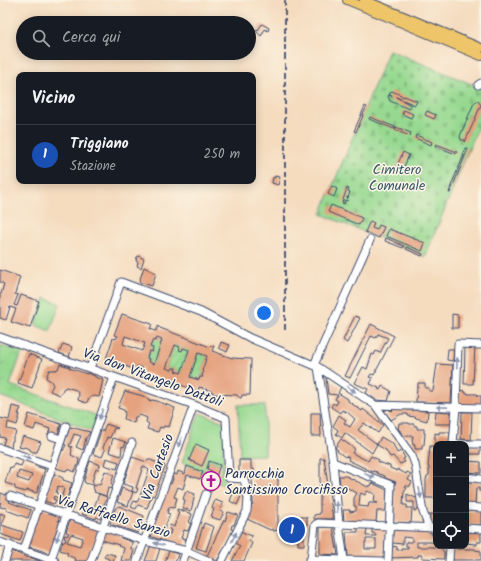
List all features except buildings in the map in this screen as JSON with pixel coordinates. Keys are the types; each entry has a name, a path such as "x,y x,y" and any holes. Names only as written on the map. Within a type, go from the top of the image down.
{"main road":[{"path":"347,0 481,56"},
{"path":"364,0 481,48"}],"street":[{"path":"344,560 333,462 316,366 370,240"},
{"path":"90,368 121,282 201,312 250,338 316,366 375,405 412,456 415,464 423,512 433,528"},
{"name":"Via don Vitangelo Dattoli","path":"0,337 194,405 226,418 229,478 244,479 248,499 247,514 222,561"},
{"path":"453,441 458,344 481,345"},
{"path":"0,542 53,560 66,514 114,377"},
{"name":"Via Cartesio","path":"137,561 194,405"},
{"path":"375,405 481,408"},
{"path":"24,550 66,426"},
{"path":"52,436 61,439"},
{"path":"91,561 132,443"},
{"path":"469,444 481,444"},
{"path":"0,448 52,466"},
{"path":"333,462 391,485 388,561"},
{"path":"469,478 481,479"},
{"path":"183,561 206,494"},
{"name":"Via Raffaello Sanzio","path":"10,496 145,541 187,551 209,561"},
{"path":"469,508 481,508"},
{"path":"381,561 310,560 315,525 318,523 433,528"},
{"path":"469,528 481,528"},
{"path":"5,561 10,545"},
{"path":"449,561 450,549"}],"green space":[{"name":"Cimitero Comunale","path":"389,50 481,88 481,120 425,257 321,214"},
{"path":"45,298 60,304 50,331 35,325"},
{"path":"157,338 162,340 154,364 148,362 149,359 147,358 149,351 152,352 153,349 150,347 153,340 155,341"},
{"path":"0,345 22,352 10,385 98,416 92,431 0,396"},
{"path":"175,345 180,347 182,351 183,348 189,350 181,373 175,371 176,369 173,368 172,370 166,368"},
{"path":"198,353 207,356 202,371 204,372 201,375 203,377 200,377 199,380 190,377"},
{"path":"238,405 265,405 265,455 240,456"},
{"path":"199,413 224,422 224,485 217,483 223,465 209,460 204,472 182,463"}],"railway":[{"path":"285,0 285,330"}],"place":[{"name":"Parrocchia Santissimo Crocifisso","path":"211,481"},
{"name":"Triggiano","path":"292,530"}]}
